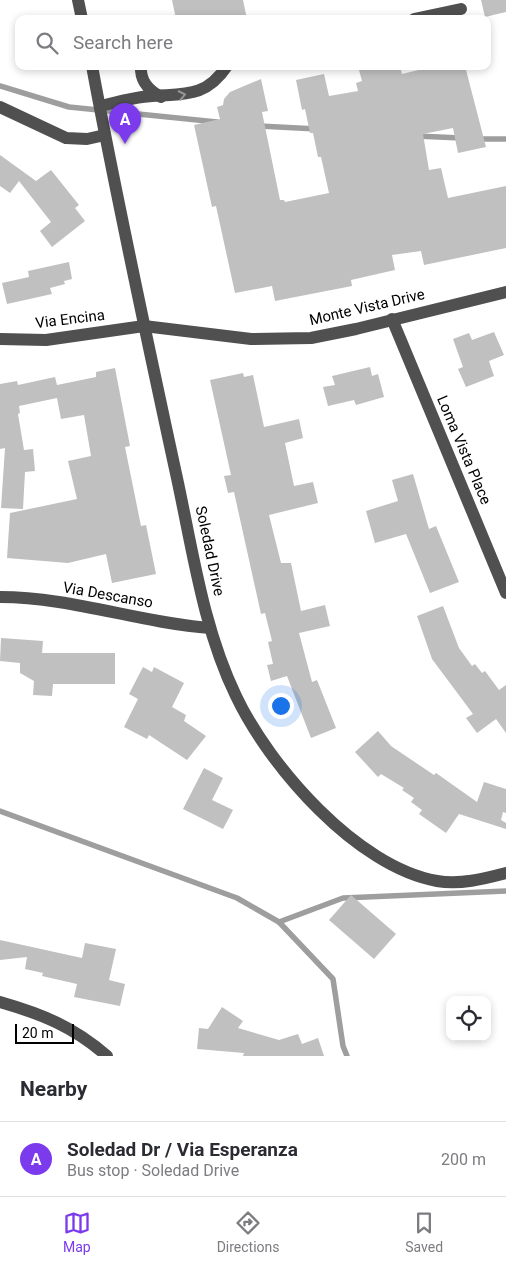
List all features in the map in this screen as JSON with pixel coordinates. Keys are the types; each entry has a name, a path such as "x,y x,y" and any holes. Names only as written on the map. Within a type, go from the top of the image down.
{"street":[{"path":"78,0 81,15"},
{"path":"433,15 462,9"},
{"name":"Soledad Drive","path":"95,70 105,135 144,326 210,628 235,695 251,726 290,778 339,828 382,859 436,881 458,883 506,873"},
{"path":"141,70 142,77 147,87 162,97"},
{"path":"100,106 144,97 185,95 211,84 223,70"},
{"path":"0,107 66,138 87,139 105,135"},
{"name":"Monte Vista Drive","path":"144,326 230,337 281,340 328,335 506,292"},
{"name":"Loma Vista Place","path":"392,319 506,593"},
{"name":"Via Encina","path":"0,338 46,340 144,326"},
{"name":"Via Descanso","path":"0,597 52,602 181,626 210,628"},
{"path":"0,1002 48,1017 75,1032 107,1056"}],"building":[{"path":"172,0 243,0 246,15 175,15"},
{"path":"481,0 506,0 506,12 485,15"},
{"path":"359,70 401,70 402,74 418,70 466,70 486,147 458,153 453,128 423,134 429,170 441,168 448,198 506,186 506,248 424,265 421,251 392,255 395,270 351,280 352,286 275,301 272,286 235,293 216,206 212,207 194,125 220,119 217,107 223,105 224,99 230,92 261,79 268,111 262,112 280,200 285,202 329,193 321,157 318,157 313,133 310,133 305,109 302,110 296,80 324,74 329,96 358,91 356,83 362,81"},
{"path":"0,155 36,181 51,170 79,205 75,208 85,221 52,247 40,231 51,222 19,181 10,193 0,186"},
{"path":"69,262 72,279 64,281 65,284 50,288 52,294 7,304 2,283 29,277 28,271"},
{"path":"494,332 504,355 489,361 494,376 466,387 458,369 463,367 453,339 469,333 472,340"},
{"path":"370,367 372,376 378,374 384,397 356,405 354,400 328,406 323,387 335,385 332,376"},
{"path":"115,368 130,446 125,447 141,526 146,525 156,574 112,583 106,554 68,563 7,558 10,513 77,499 68,461 91,456 84,415 61,419 57,398 19,406 20,413 18,414 24,450 33,449 35,471 25,472 23,509 1,508 5,448 0,449 0,384 17,381 18,385 55,377 57,385 96,377 96,372"},
{"path":"243,373 244,377 253,375 264,427 299,419 303,438 285,443 294,486 313,482 318,503 269,515 281,563 291,563 301,611 325,605 330,626 299,633 312,682 317,680 336,728 311,738 287,676 271,681 267,665 273,664 268,642 272,641 265,613 261,614 234,492 228,493 224,476 231,475 210,380"},
{"path":"413,474 429,529 436,526 459,582 430,593 406,534 375,543 366,511 398,501 392,480"},
{"path":"443,606 459,648 472,666 475,664 482,673 485,671 499,690 506,685 506,733 496,719 477,733 466,718 473,714 432,659 417,616"},
{"path":"1,638 43,641 42,653 115,653 115,684 53,684 52,696 33,695 34,681 20,673 20,663 0,661"},
{"path":"143,667 152,672 154,667 184,683 172,707 186,715 184,721 206,736 187,760 149,735 147,739 124,727 138,699 129,694"},
{"path":"378,731 391,746 434,775 436,773 477,802 484,782 506,789 506,813 503,812 501,820 506,823 506,829 459,814 446,833 419,814 422,810 411,802 414,798 402,790 404,788 381,774 378,777 355,752"},
{"path":"204,768 223,778 212,800 233,810 223,829 183,809"},
{"path":"351,895 396,934 374,959 329,920"},
{"path":"0,940 82,958 85,943 116,949 109,980 125,984 120,1006 74,997 77,984 42,976 43,973 25,969 27,957 0,960"},
{"path":"222,1007 243,1021 238,1028 279,1040 298,1034 302,1044 318,1038 324,1056 243,1056 244,1053 197,1049 199,1028 208,1029"}],"waterway":[{"path":"0,86 69,107 217,122"},
{"path":"259,126 317,129"},
{"path":"416,136 461,138"},
{"path":"478,139 506,139"},
{"path":"0,811 237,898 279,922 333,979 343,1046 347,1056"},
{"path":"279,922 343,898 506,891"}],"place":[{"name":"Soledad Dr / Via Esperanza","path":"125,144"}]}
